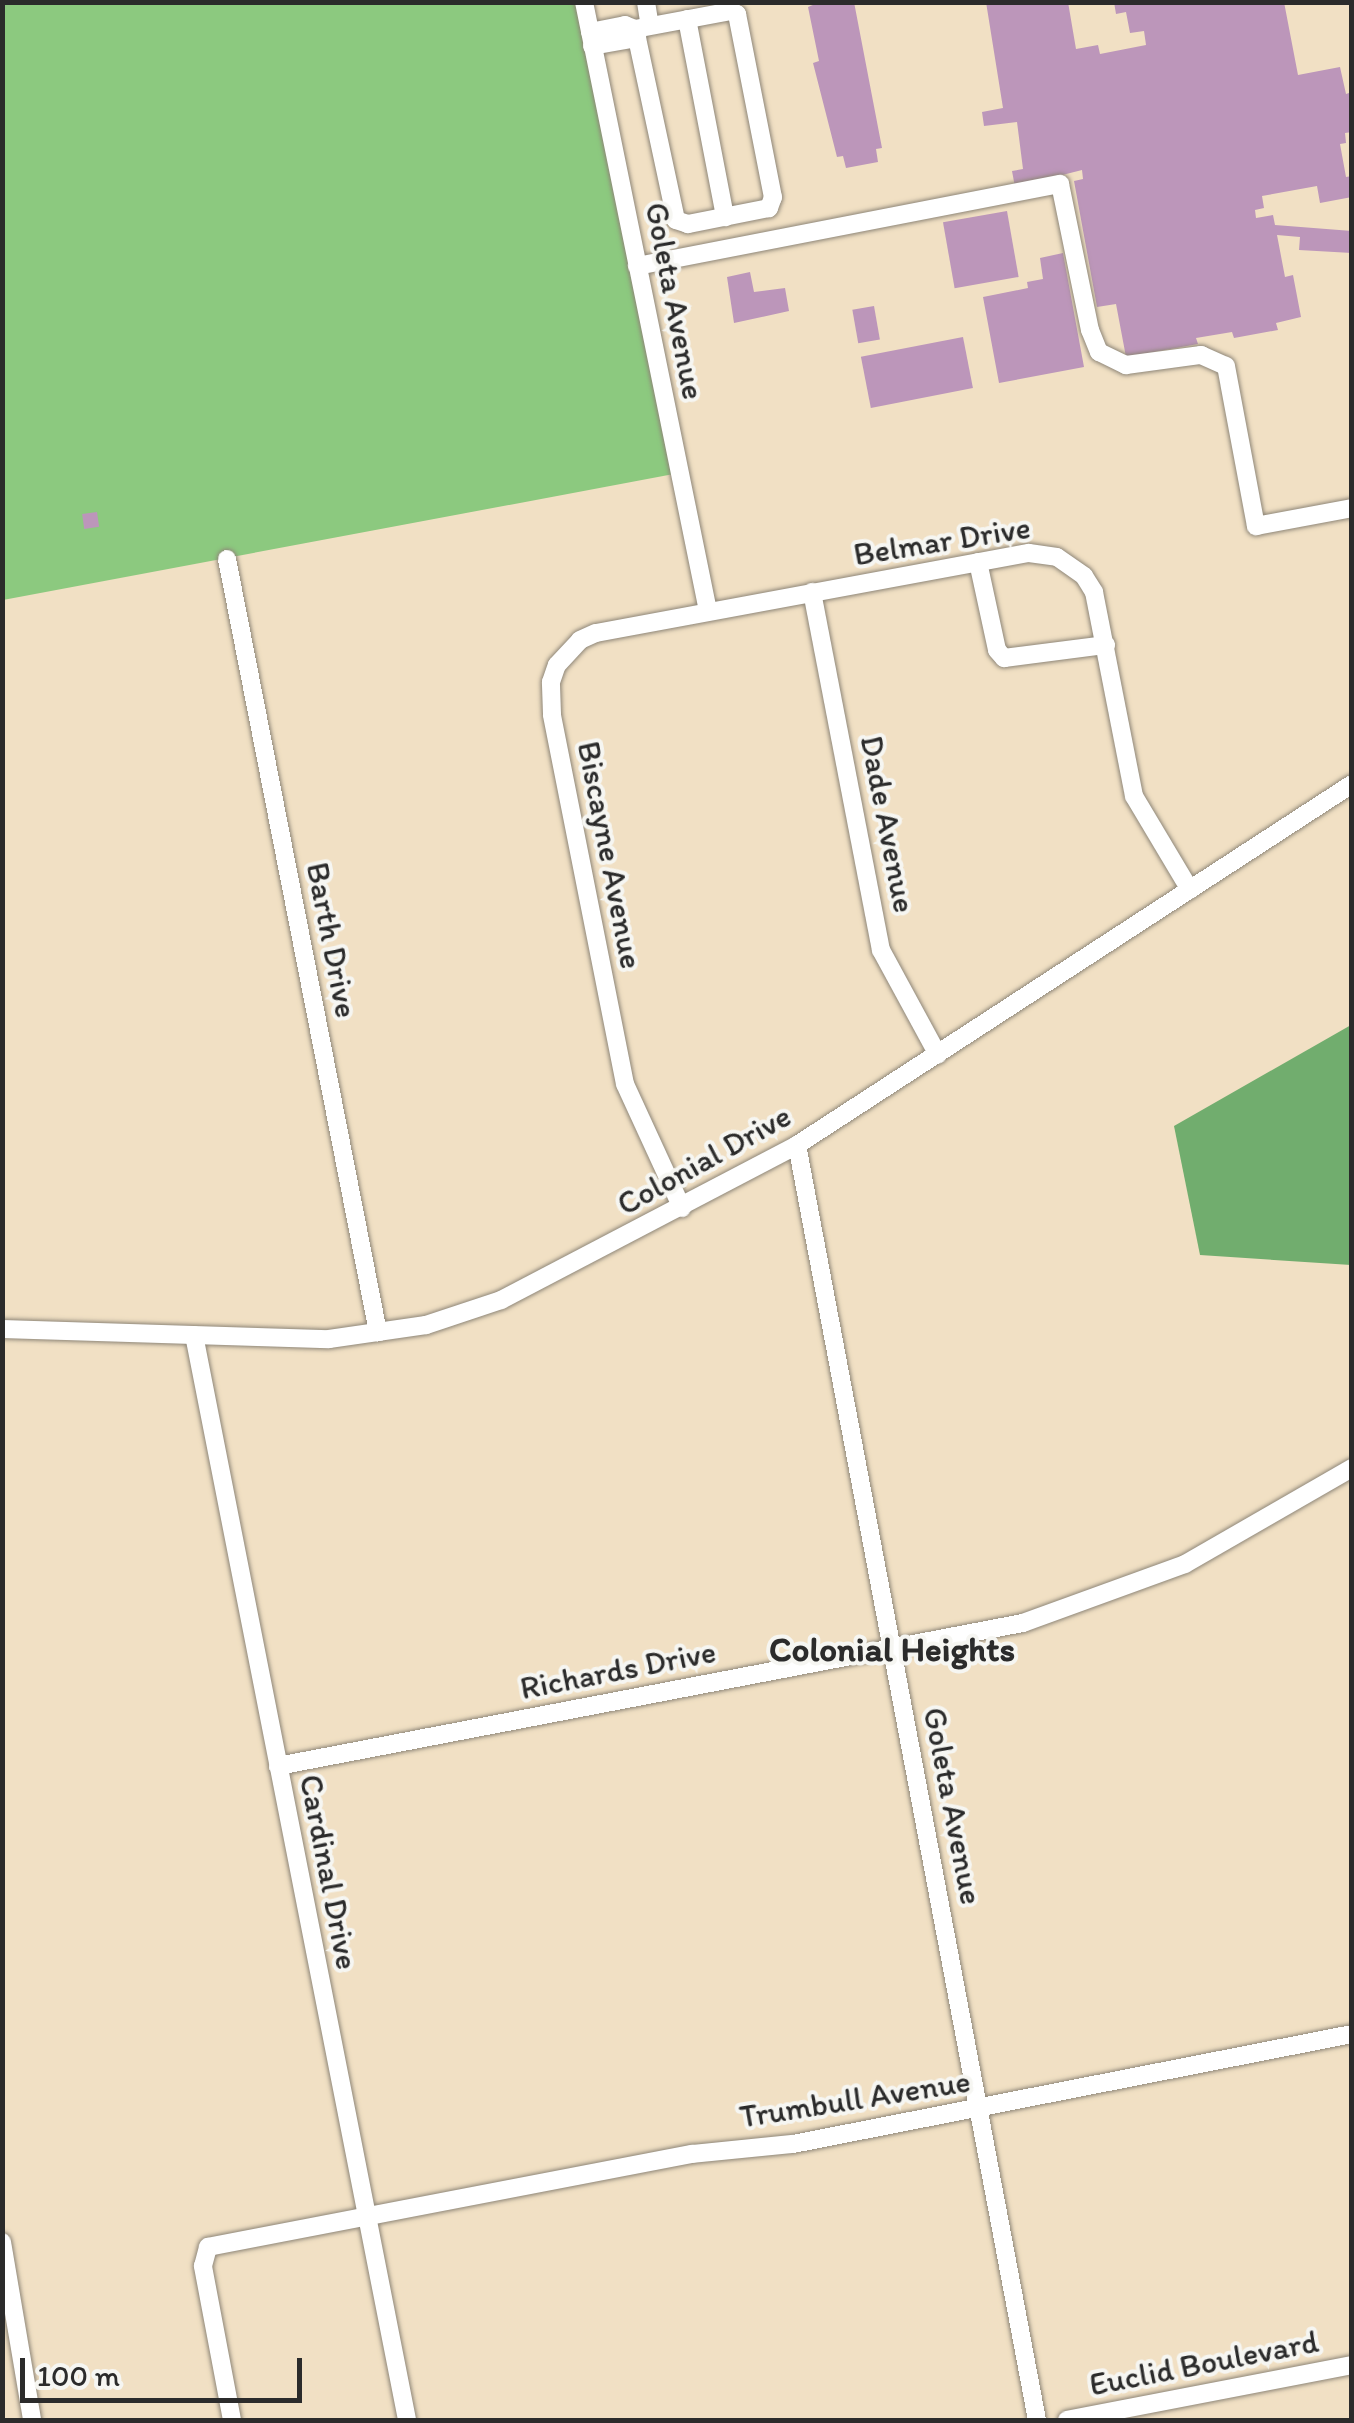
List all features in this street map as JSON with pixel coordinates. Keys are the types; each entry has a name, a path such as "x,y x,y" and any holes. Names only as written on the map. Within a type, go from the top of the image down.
{"street":[{"name":"Goleta Avenue","path":"584,2 708,611"},
{"path":"591,39 640,30 731,10 737,14 774,201 769,208 688,224 676,220 640,30 646,2"},
{"path":"688,19 725,217"},
{"path":"637,266 1060,184 1090,330 1099,352 1126,366 1201,355 1226,366 1256,526 1352,508"},
{"name":"Belmar Drive","path":"708,611 1041,553 1071,564 1094,592 1134,796 1190,890"},
{"name":"Barth Drive","path":"227,559 378,1332"},
{"path":"978,562 997,650 1004,658 1106,645"},
{"name":"Dade Avenue","path":"812,592 882,950 938,1055"},
{"name":"Biscayne Avenue","path":"682,1208 638,1121 625,1084 550,696 557,665 580,640 596,633 708,611"},
{"name":"Colonial Drive","path":"2,1330 311,1339 426,1325 501,1300 682,1208 796,1144 1352,784"},
{"name":"Goleta Avenue","path":"796,1144 1037,2420"},
{"name":"Cardinal Drive","path":"194,1335 407,2420"},
{"name":"Richards Drive","path":"278,1766 1023,1622 1155,1578 1352,1468"},
{"name":"Trumbull Avenue","path":"232,2420 203,2266 208,2248 692,2154 793,2144 1352,2034"},
{"path":"2,2242 32,2420"},
{"name":"Euclid Boulevard","path":"1067,2420 1352,2365"}],"green space":[{"path":"2,3 584,3 679,473 3,600"},
{"path":"1351,1025 1351,1265 1200,1255 1174,1126"}],"building":[{"path":"820,2 854,2 882,148 876,149 878,162 846,168 843,156 837,157 813,63 819,61 808,7"},
{"path":"986,2 1068,2 1076,49 1098,45 1100,54 1146,45 1144,31 1130,33 1126,12 1116,14 1114,2 1284,2 1298,75 1340,67 1346,94 1352,92 1352,132 1345,133 1346,143 1340,144 1346,177 1352,176 1352,197 1320,203 1317,186 1262,196 1264,208 1255,210 1256,218 1273,215 1275,225 1352,231 1352,253 1299,250 1300,237 1277,235 1285,277 1293,275 1301,317 1276,323 1278,330 1234,338 1232,332 1196,338 1198,344 1126,357 1116,304 1097,307 1074,181 1083,179 1082,170 1015,187 1012,171 1023,169 1017,122 984,126 982,112 1003,108"},
{"path":"1007,211 1019,277 955,288 943,222"},
{"path":"1063,253 1084,367 999,383 983,297 1028,288 1027,282 1043,279 1040,258"},
{"path":"750,272 754,292 785,288 789,311 734,323 727,277"},
{"path":"874,306 880,339 858,343 852,310"},
{"path":"963,337 973,388 871,408 861,357"},
{"path":"97,512 99,527 84,529 82,514"}],"district":[{"name":"Colonial Heights","path":"892,1649"}]}
